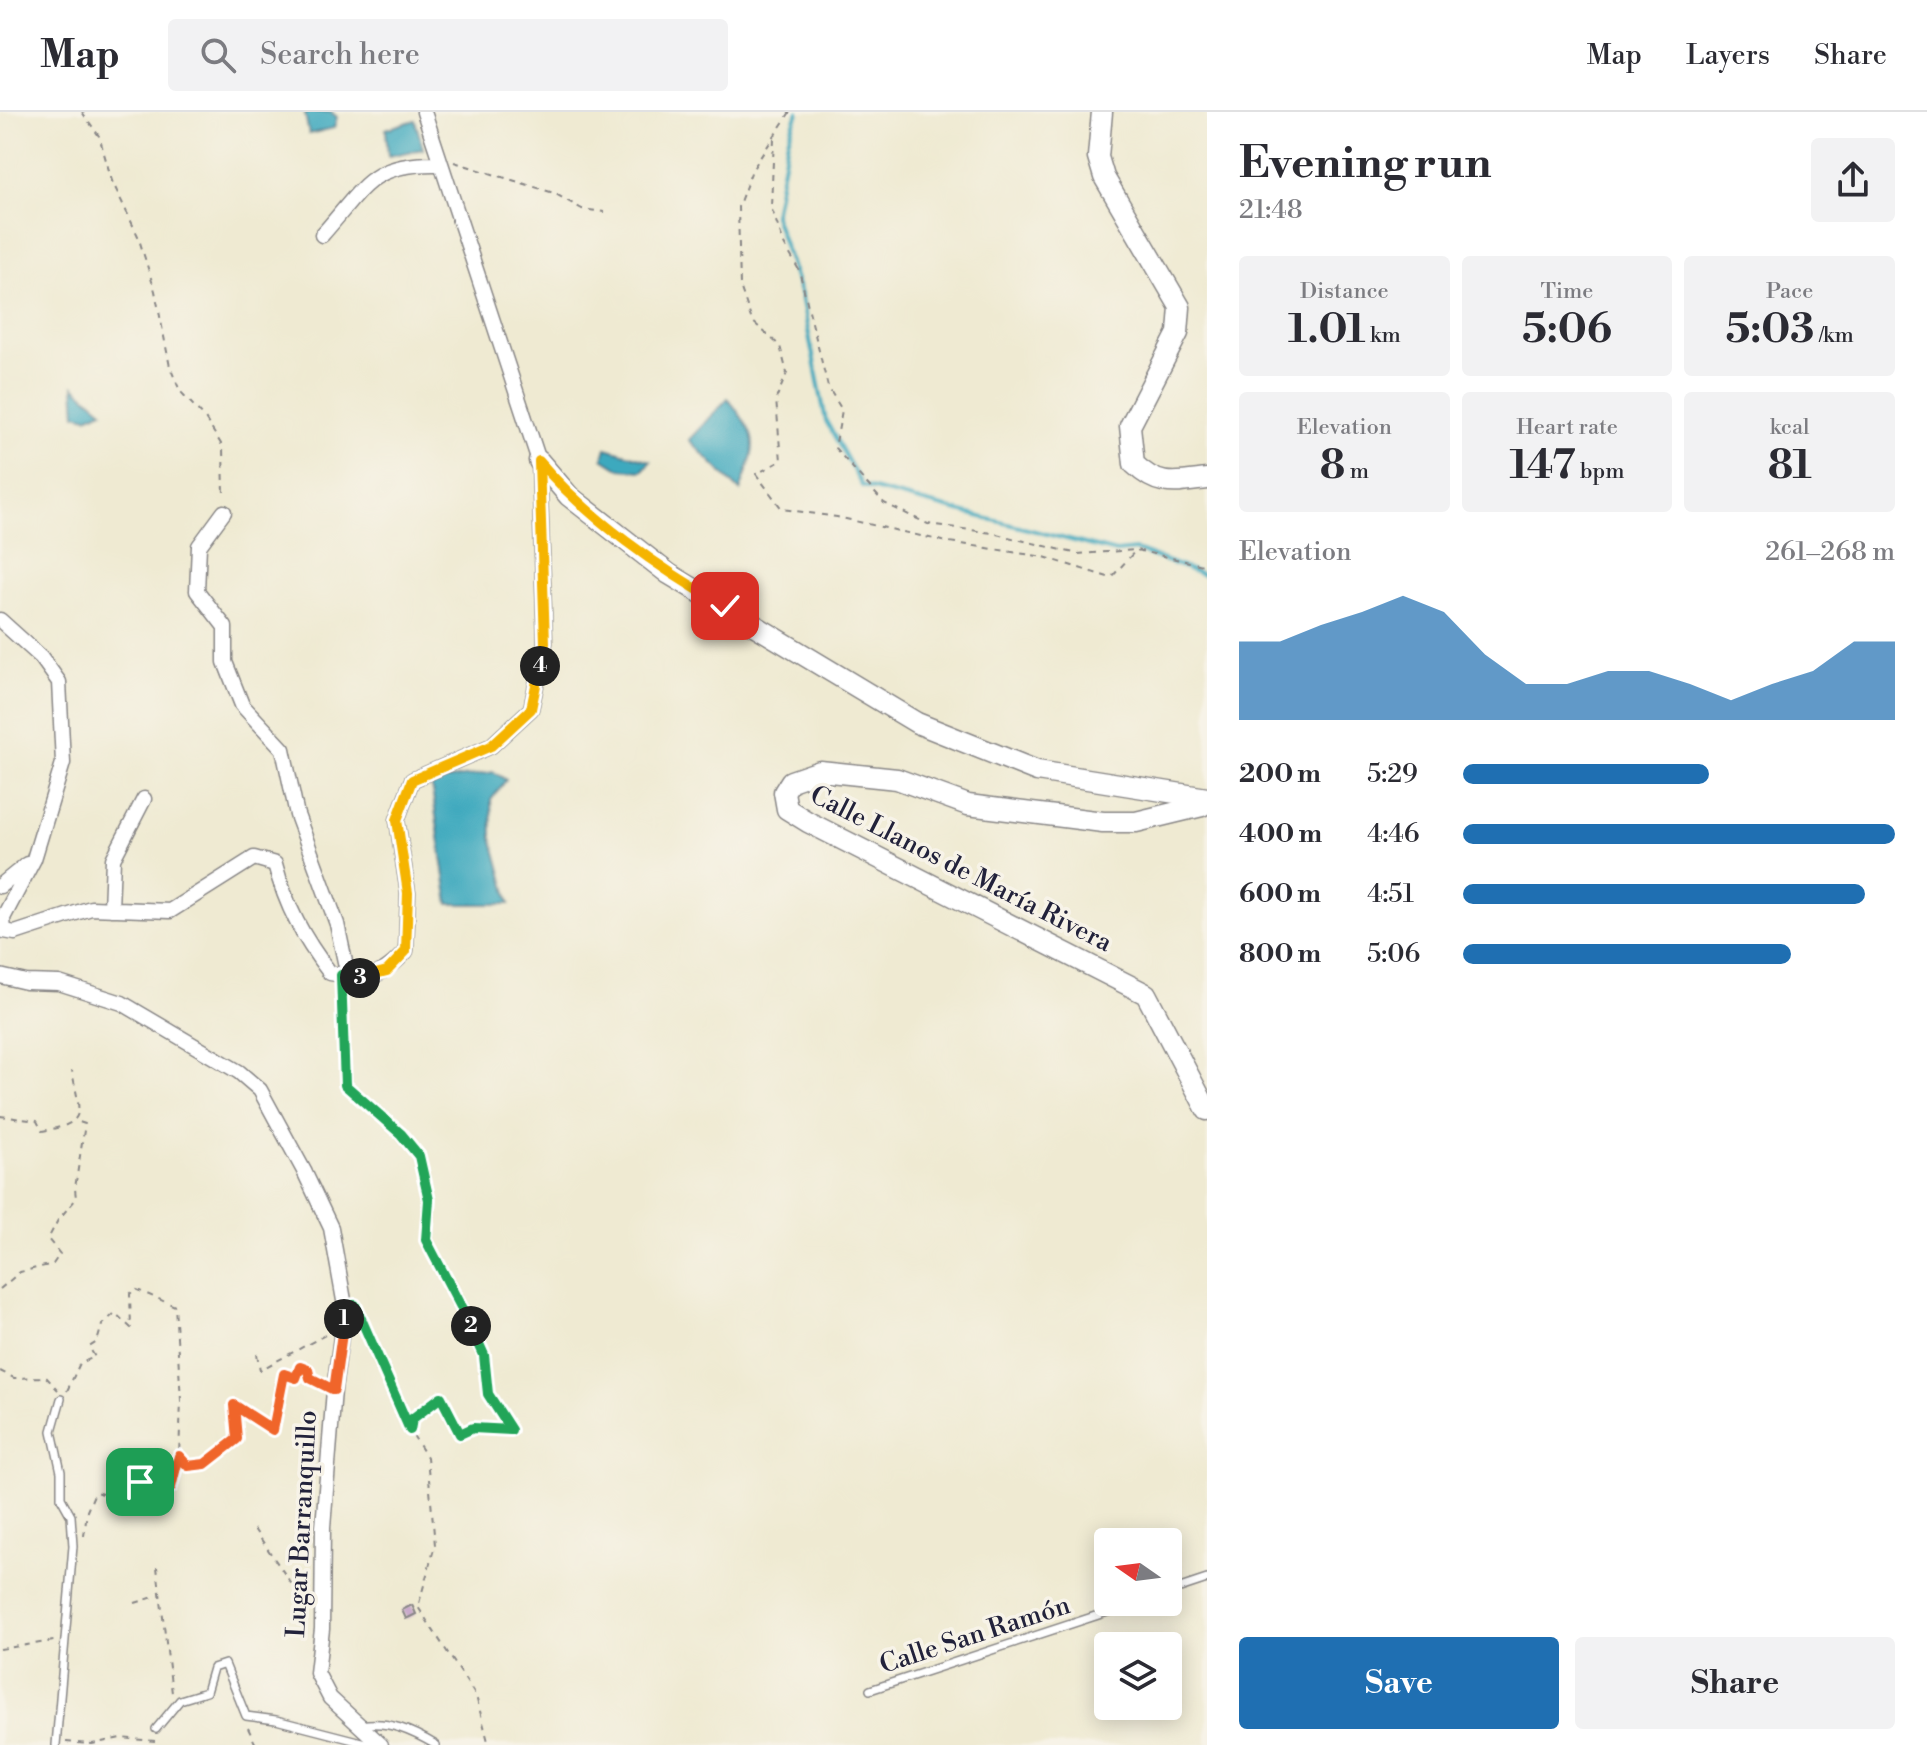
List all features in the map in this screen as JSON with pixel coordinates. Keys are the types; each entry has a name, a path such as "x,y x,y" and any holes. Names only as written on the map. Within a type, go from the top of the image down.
{"street":[{"path":"0,620 41,657 59,682 63,763 34,859 3,918 2,934 15,933 91,908 170,911 254,858 275,864 284,898 302,937 330,973 360,978 387,971 406,951 408,893 397,820 412,780 491,746 531,709 545,643 539,461 424,112"},
{"path":"1102,112 1098,157 1104,177 1180,307 1178,333 1130,426 1134,464 1150,479 1170,483 1207,479"},
{"path":"322,235 377,173 409,163 440,164"},
{"path":"539,461 569,496 669,574 917,723 1037,771 1207,798"},
{"path":"224,512 199,546 197,591 225,627 225,662 242,705 283,749 297,815 337,924 344,976"},
{"name":"Calle Llanos de María Rivera","path":"1207,798 1202,806 1136,822 1103,822 968,805 897,779 820,771 791,781 784,792 787,809 808,822 1146,994 1207,1110"},
{"path":"111,909 113,859 144,799"},
{"path":"0,886 34,859"},
{"name":"Lugar Barranquillo","path":"0,976 26,982 59,983 122,1003 227,1064 260,1090 331,1228 345,1306 344,1335 334,1390 323,1527 322,1629 317,1673 330,1698 381,1745"}],"lane":[{"path":"56,1742 73,1546 71,1516 61,1498 61,1472 52,1431 61,1399"},
{"path":"1182,1587 1207,1579"},
{"name":"Calle San Ramón","path":"870,1690 1095,1616"},
{"path":"156,1729 180,1700 206,1692 213,1668 225,1664 246,1716 276,1720 373,1745"},
{"path":"361,1725 376,1723 410,1729 436,1745"}],"path":[{"path":"82,112 99,136 112,181 138,236 155,291 170,367 180,391 204,417 223,447 224,512"},
{"path":"790,112 752,170 738,207 740,286 752,321 780,346 787,373 776,399 781,461 756,474 782,509 1044,557 1111,578 1136,550"},
{"path":"774,137 771,207 784,244 799,270 828,387 842,410 835,448 884,503 928,524 992,533 1078,554 1136,550 1207,566"},
{"path":"440,164 458,162 554,193 582,209 604,212"},
{"path":"344,976 345,1085 401,1134 419,1156 429,1200 426,1240 484,1355 488,1394 511,1430 473,1428 460,1434 441,1397 412,1419 410,1430"},
{"path":"0,1116 37,1121 42,1131 72,1126 76,1121 77,1097 72,1071"},
{"path":"0,1289 20,1272 53,1264 60,1254 48,1239 58,1220 76,1199 85,1124 76,1121"},
{"path":"61,1399 73,1382 80,1363 95,1357 89,1347 97,1342 102,1325 115,1313 131,1328 130,1294 135,1289 175,1306 181,1400 179,1456 171,1487 158,1480 150,1484 140,1482 130,1492 119,1487 110,1470 106,1495 95,1492 87,1511 83,1540 73,1546"},
{"path":"345,1306 355,1305 410,1430 427,1457 435,1518 435,1545 418,1607 476,1696 489,1745"},
{"path":"257,1354 260,1370 329,1332 344,1335"},
{"path":"179,1456 188,1466 205,1464 237,1439 234,1405 273,1430 284,1374 296,1378 300,1367 308,1370 310,1378 334,1390"},
{"path":"0,1371 14,1378 46,1377 57,1385 61,1399"},
{"path":"254,1529 322,1629"},
{"path":"157,1567 172,1697 180,1700"},
{"path":"135,1603 158,1595"},
{"path":"0,1649 65,1639"},
{"path":"246,1716 256,1745"},
{"path":"56,1742 92,1744 121,1738 155,1741"}],"water":[{"path":"331,112 337,117 334,128 309,134 305,114"},
{"path":"415,120 423,149 388,156 386,129"},
{"path":"74,386 103,410 87,417 76,414"},
{"path":"728,398 746,424 753,442 740,491 689,440"},
{"path":"606,448 651,461 642,471 620,469 603,458"},
{"path":"494,772 506,780 491,800 492,837 510,904 449,904 431,782"}],"building":[{"path":"412,1605 416,1614 406,1619 402,1610"}],"waterway":[{"path":"798,112 788,140 774,215 801,295 826,421 862,486 1116,552 1136,550 1207,576"}],"route":[{"path":"140,1482 150,1484 158,1480 171,1487 179,1456 188,1466 205,1464 237,1439 234,1405 273,1430 284,1374 296,1378 300,1367 308,1370 310,1378 334,1390 344,1335 345,1306 355,1305 410,1430 412,1419 441,1397 460,1434 473,1428 511,1430 488,1394 484,1355 467,1316 426,1240 429,1200 419,1156 401,1134 345,1085 341,975 360,978 387,971 406,951 408,893 397,820 412,780 491,746 531,709 545,643 539,461 569,496 669,574 725,606"}]}
